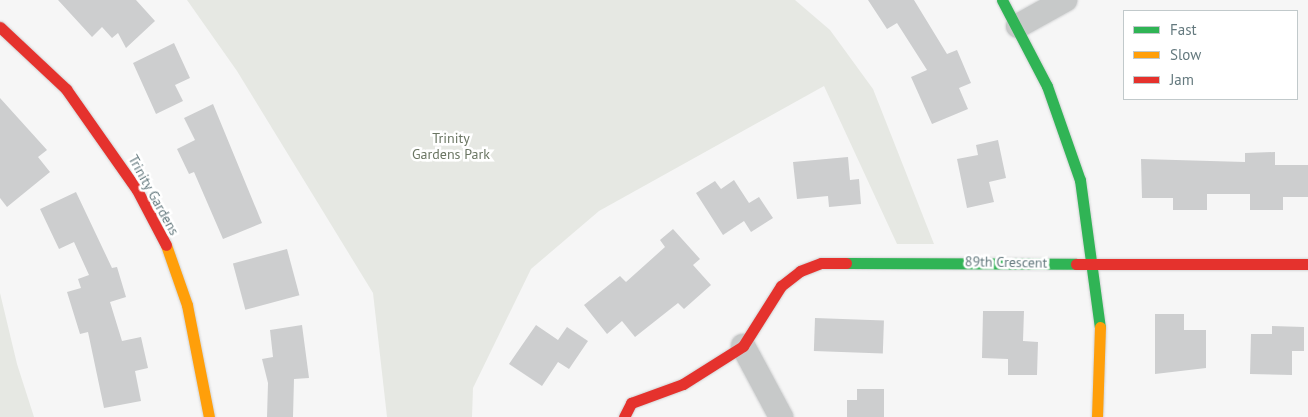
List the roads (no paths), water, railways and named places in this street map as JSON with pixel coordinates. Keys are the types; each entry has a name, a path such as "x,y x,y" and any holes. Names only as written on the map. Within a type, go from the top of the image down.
{"street":[{"path":"1002,0 1018,26 1071,148 1095,262 1100,311 1097,417"},
{"path":"1018,26 1065,0"},
{"name":"Trinity Gardens","path":"0,26 66,89 137,190 166,245 187,305 202,365 209,417"},
{"name":"89th Crescent","path":"624,417 631,403 683,384 743,346 781,286 800,271 821,263 1095,262 1308,264"},
{"path":"743,346 781,417"}],"park label":[{"name":"Trinity Gardens Park","path":"451,146"}]}
